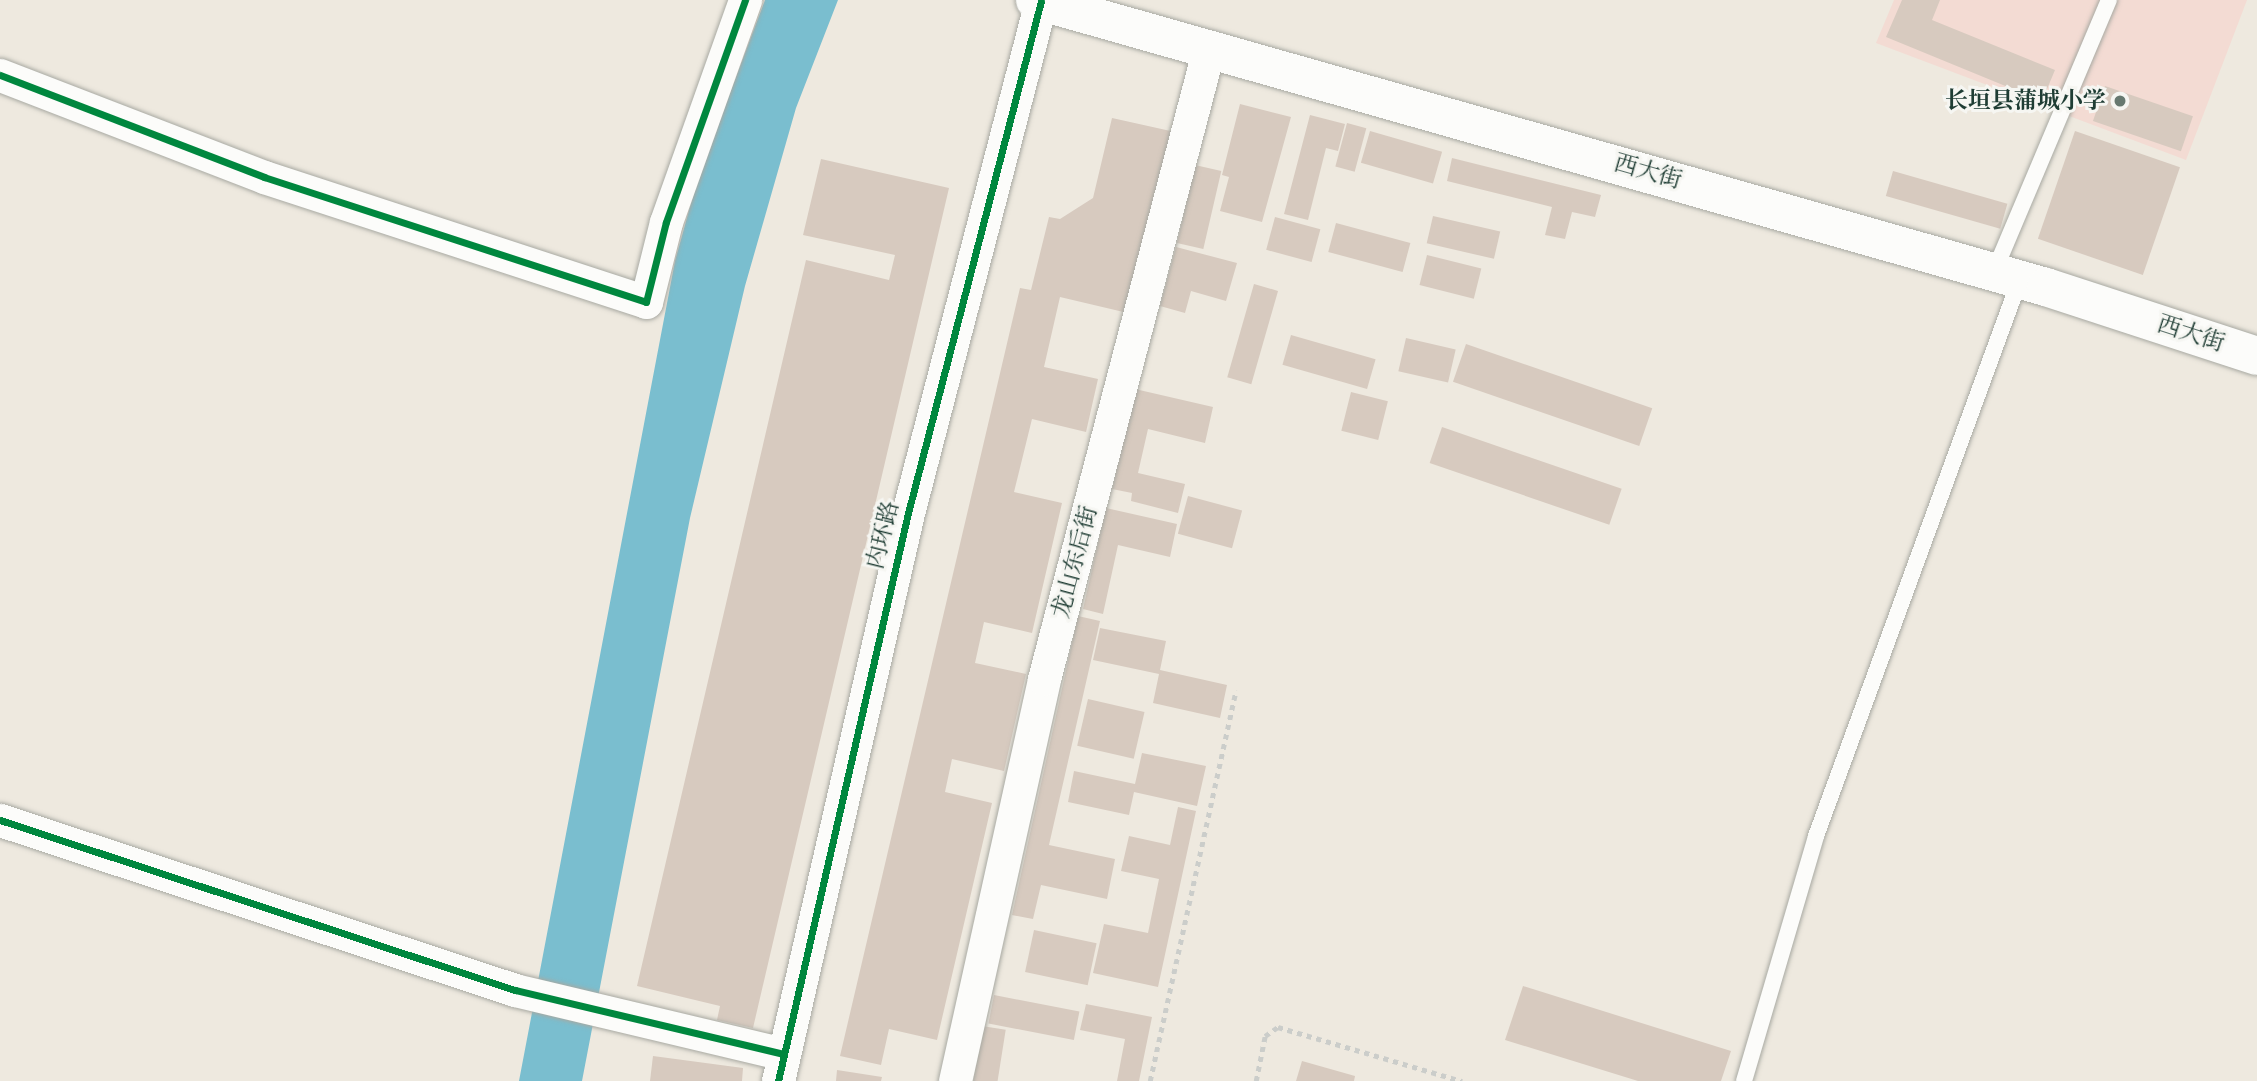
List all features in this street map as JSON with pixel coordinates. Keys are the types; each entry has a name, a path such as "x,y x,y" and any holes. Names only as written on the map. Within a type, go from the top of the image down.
{"main road":[{"name":"西大街","path":"1038,1 2007,276 2257,356"}],"street":[{"path":"0,75 264,177 646,302 666,222 745,0"},
{"name":"内环路","path":"780,1068 908,513 1038,1"},
{"name":"龙山东后街","path":"955,1081 1044,679 1209,48"},
{"path":"0,820 514,990 601,1007 780,1068"}],"lane":[{"path":"1744,1081 1816,836 2007,276 2109,0"}],"path":[{"path":"1150,1081 1236,690"},
{"path":"1256,1081 1265,1036 1278,1027 1462,1081"}],"shaded area":[{"name":"长垣县蒲城小学","path":"1894,0 2247,0 2186,160 1876,43"}],"water":[{"path":"765,0 838,0 796,108 745,286 690,518 582,1081 519,1081 675,261 698,178"}],"building":[{"path":"1902,0 1940,0 1932,20 2055,70 2042,101 1886,37"},
{"path":"2105,86 2193,116 2181,151 2093,121"},
{"path":"1240,104 1291,117 1262,222 1220,211 1229,177 1222,175"},
{"path":"1310,115 1345,124 1338,151 1326,148 1308,220 1284,214"},
{"path":"1112,118 1175,132 1132,314 1060,297 1044,367 1098,379 1086,432 1032,419 1014,492 1062,503 1032,633 984,622 975,663 1026,674 1004,771 952,759 945,792 992,803 937,1040 889,1029 881,1065 840,1056 1020,288 1031,290 1049,217 1060,219 1093,198"},
{"path":"1347,123 1366,128 1355,172 1335,166"},
{"path":"1370,131 1442,152 1433,183 1361,163"},
{"path":"2075,131 2180,167 2143,275 2038,239"},
{"path":"1452,158 1601,195 1595,217 1572,212 1565,239 1545,235 1552,207 1447,181"},
{"path":"821,159 949,188 753,1028 717,1020 720,1006 637,986 806,260 889,280 895,255 803,235"},
{"path":"1195,165 1221,171 1203,249 1177,243"},
{"path":"1893,171 2007,204 2000,229 1886,196"},
{"path":"1433,216 1500,232 1494,259 1427,243"},
{"path":"1275,217 1320,229 1312,262 1266,250"},
{"path":"1336,223 1410,243 1403,272 1328,252"},
{"path":"1176,247 1237,263 1226,301 1191,291 1185,313 1160,306"},
{"path":"1427,255 1481,269 1474,299 1420,285"},
{"path":"1254,284 1278,291 1251,384 1227,377"},
{"path":"1291,335 1376,359 1367,389 1282,365"},
{"path":"1406,338 1456,349 1448,383 1398,371"},
{"path":"1466,344 1652,408 1639,446 1453,382"},
{"path":"1135,389 1213,407 1205,443 1148,429 1138,473 1185,484 1178,513 1131,501 1132,493 1112,489"},
{"path":"1351,392 1388,401 1378,440 1341,431"},
{"path":"1442,427 1622,489 1609,525 1430,463"},
{"path":"1188,496 1242,510 1232,548 1178,534"},
{"path":"1106,508 1177,524 1170,557 1118,545 1103,614 1083,609"},
{"path":"1078,616 1100,621 1049,845 1115,859 1107,899 1041,885 1033,919 1012,915"},
{"path":"1100,628 1166,641 1160,670 1227,685 1220,718 1153,703 1159,674 1093,660"},
{"path":"1088,699 1145,712 1134,759 1077,746"},
{"path":"1142,753 1206,766 1197,806 1134,792 1129,815 1068,802 1074,771 1135,784"},
{"path":"1178,807 1196,811 1158,987 1093,973 1104,924 1148,933 1159,879 1121,871 1129,836 1170,845"},
{"path":"1034,930 1097,943 1088,985 1025,972"},
{"path":"1523,986 1731,1051 1721,1081 1638,1081 1505,1040"},
{"path":"994,995 1079,1012 1074,1040 988,1023"},
{"path":"1086,1004 1152,1017 1139,1081 1117,1081 1125,1039 1080,1030"},
{"path":"982,1026 1006,1030 998,1081 973,1081"},
{"path":"653,1056 743,1068 742,1081 650,1081"},
{"path":"1302,1061 1355,1076 1354,1081 1296,1081"},
{"path":"837,1070 882,1077 881,1081 836,1081"}],"cycle path":[{"path":"0,75 264,177 646,302 666,222 745,0"},
{"path":"778,1081 908,513 1041,1"},
{"path":"0,820 515,990 783,1054"}],"place":[{"name":"长垣县蒲城小学","path":"2120,101"}]}
